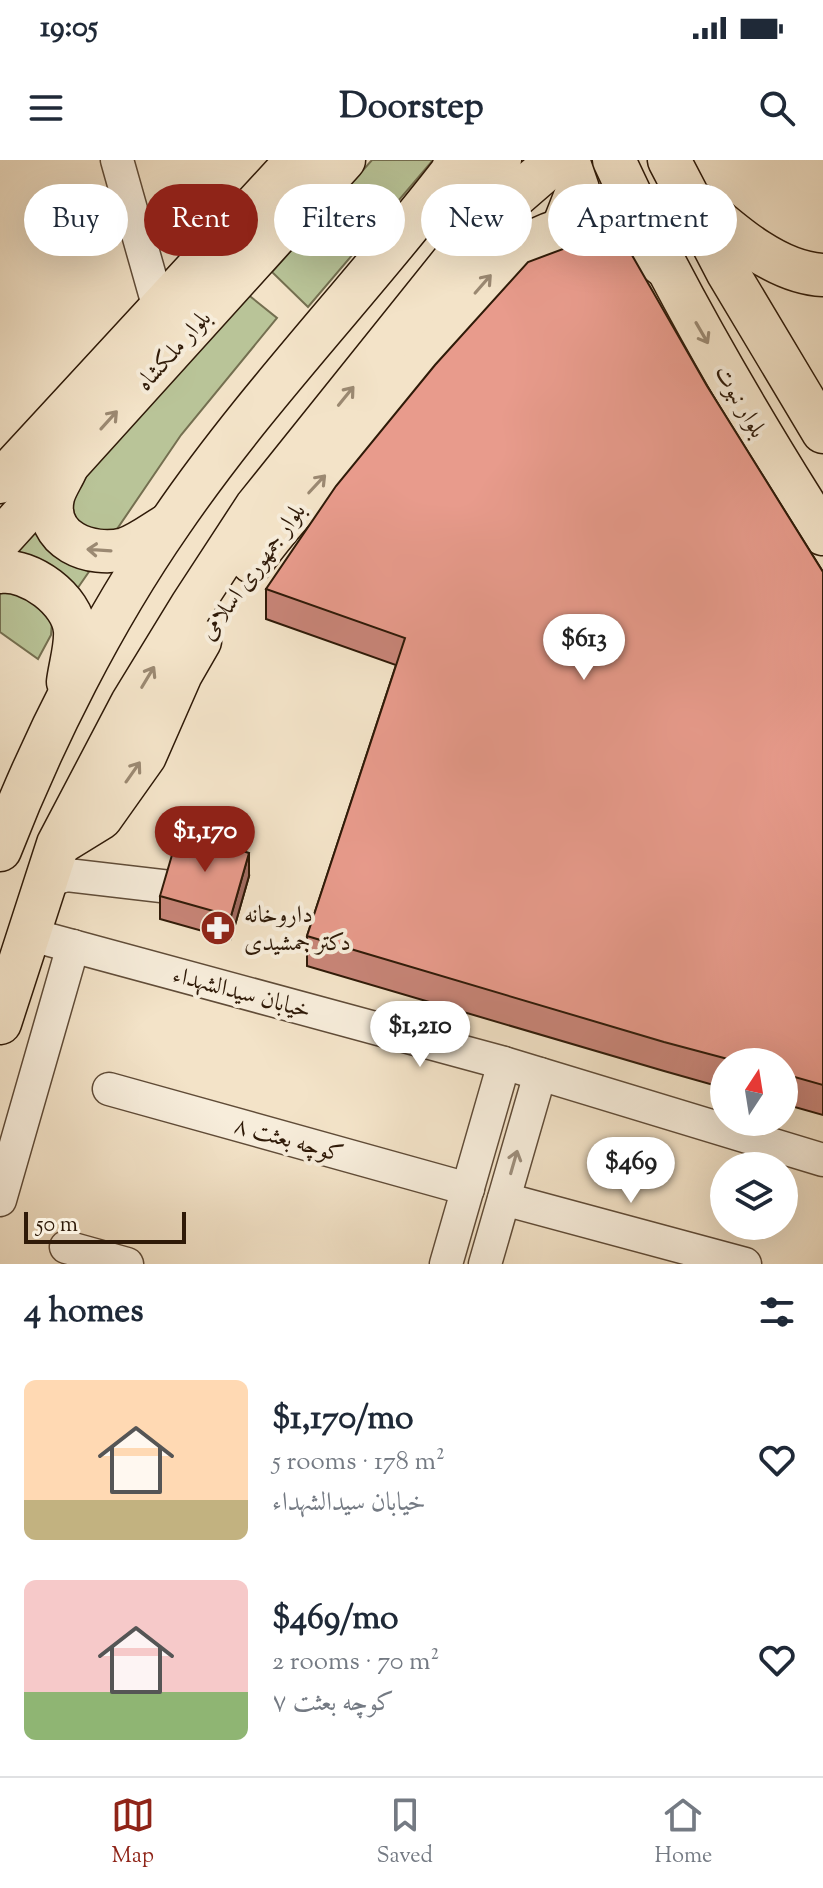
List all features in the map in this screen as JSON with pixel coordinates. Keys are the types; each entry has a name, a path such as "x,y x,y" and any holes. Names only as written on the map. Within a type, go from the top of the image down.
{"main road":[{"name":"بلوار ملکشاه","path":"0,482 297,160"},
{"name":"بلوار ملکشاه","path":"0,540 344,160"},
{"path":"0,850 66,698 170,524 249,418 351,295 472,173 557,160"},
{"path":"568,160 576,184"},
{"name":"بلوار نبوت","path":"614,160 663,265 769,449 823,534"},
{"path":"17,810 229,482 435,237 472,173"},
{"path":"0,1023 52,862 132,703 256,507 458,255 472,173"},
{"path":"676,176 732,233 775,260 823,275"},
{"path":"676,176 823,432"},
{"name":"بلوار جمهوری اسلامی","path":"52,862 101,818 145,756 181,674 222,603 280,524 395,396 488,278 534,240 548,235"},
{"name":"بلوار جمهوری اسلامی","path":"648,256 663,265"},
{"path":"67,467 53,497 52,508 58,528 75,547 93,551 127,548 170,524"},
{"path":"0,572 13,571 41,584 57,597 73,620 75,630 66,698"}],"street":[{"path":"117,160 172,351"},
{"path":"52,862 67,875 170,887"},
{"name":"خیابان سیدالشهداء","path":"28,934 504,1063 823,1160"},
{"path":"0,1200 73,946"},
{"path":"452,1263 468,1189 504,1063"},
{"path":"485,1264 540,1074"},
{"name":"کوچه بعثت ۸","path":"109,1089 468,1189"},
{"path":"490,1113 497,1108 508,1108 526,1124"},
{"path":"504,1199 745,1264"},
{"path":"66,1247 127,1264"}],"green space":[{"path":"372,160 433,160 405,193 405,184 351,184"},
{"path":"286,256 351,256 308,307 272,272"},
{"path":"246,293 277,318 181,435 115,532 85,531 72,506 79,478"},
{"path":"39,521 95,563 77,589 8,555"},
{"path":"0,584 19,587 52,622 51,635 38,659 0,632"}],"building":[{"path":"548,255 632,256 707,386 823,572 823,1085 798,1078 798,1048 710,1048 710,1054 307,936 405,638 266,589 336,486 435,365 528,262"},
{"path":"179,831 249,853 231,916 160,896"}],"place":[{"name":"داروخانه دکتر جمشیدی","path":"218,928"}]}
